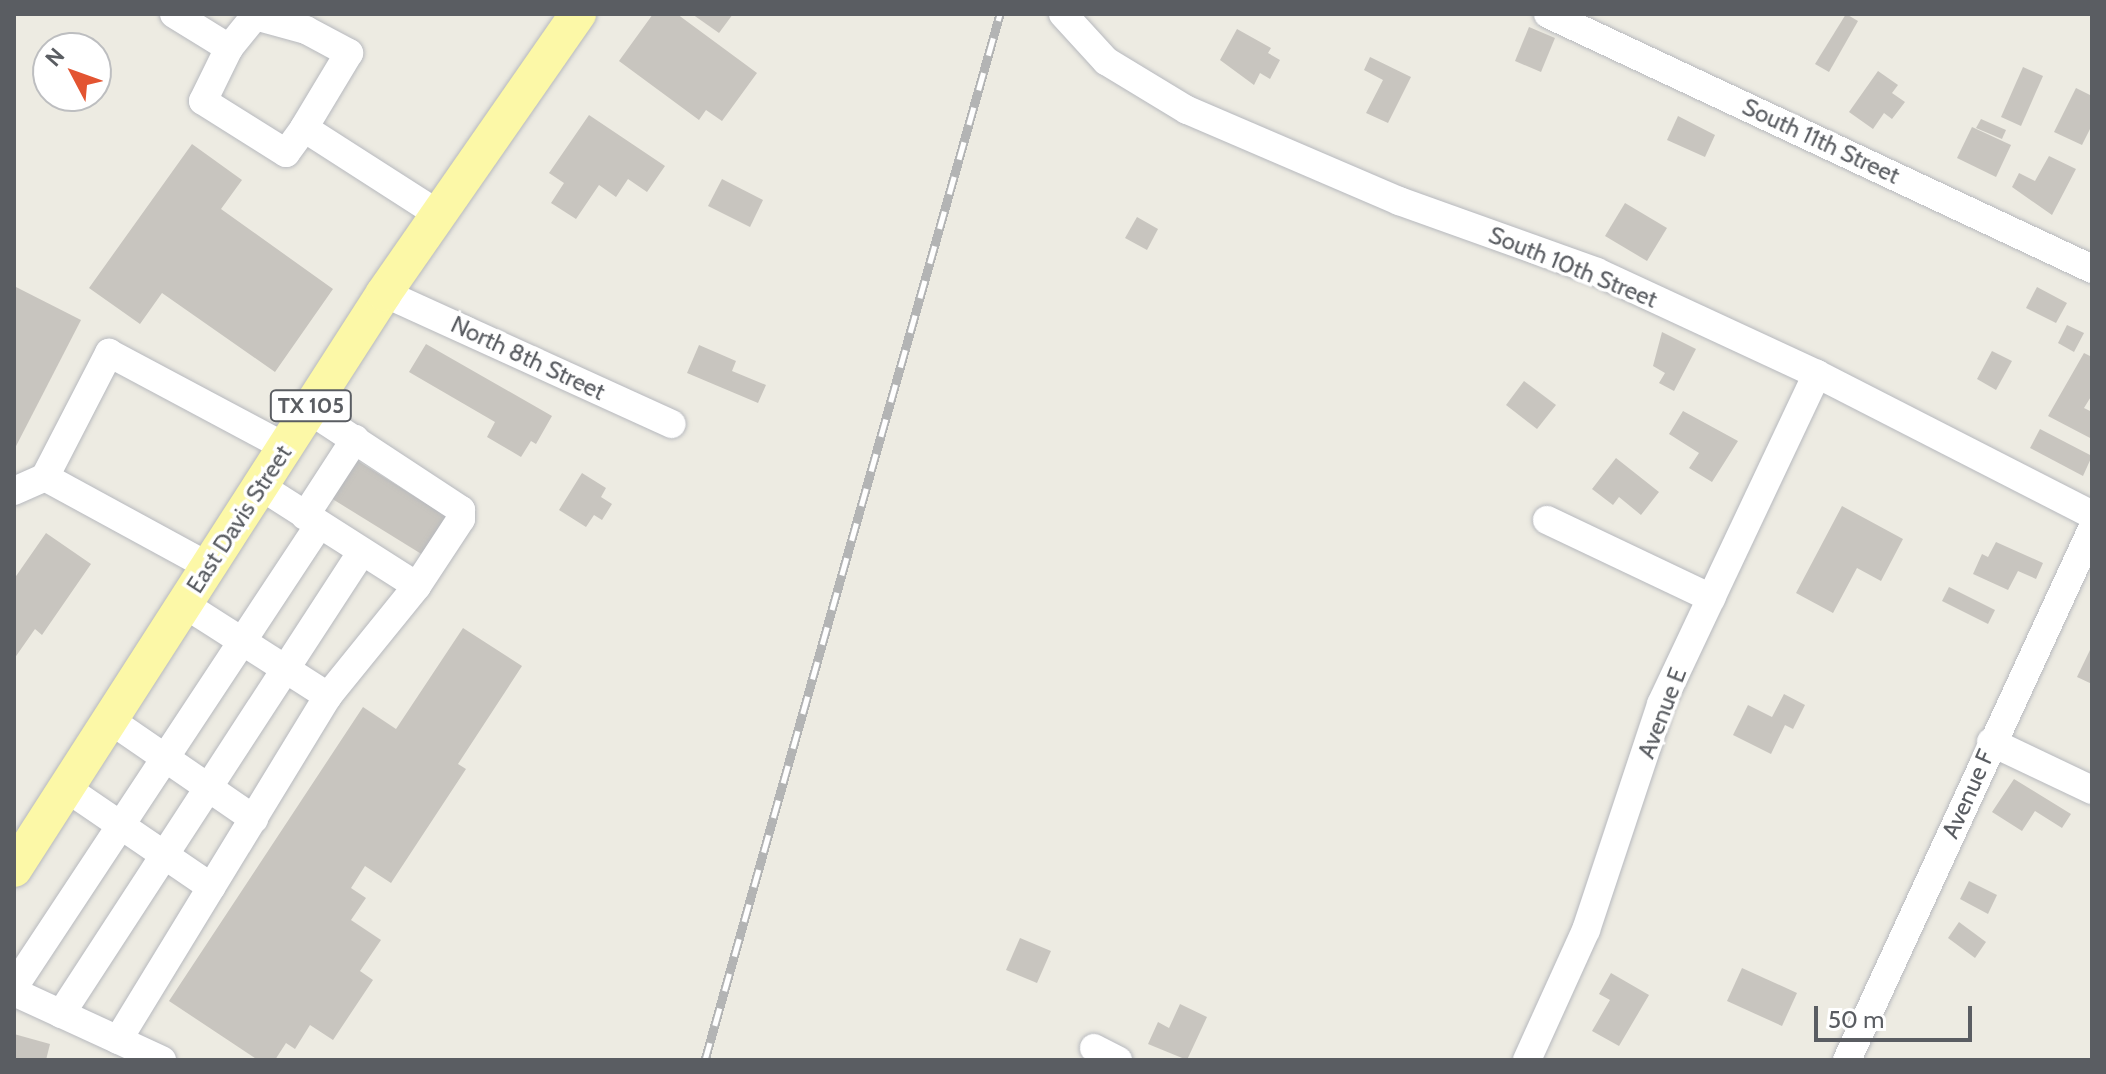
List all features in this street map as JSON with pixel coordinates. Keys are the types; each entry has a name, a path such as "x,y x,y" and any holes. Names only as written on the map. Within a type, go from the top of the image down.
{"main road":[{"name":"East Davis Street","path":"14,869 384,293 578,14"}],"street":[{"path":"174,14 229,48"},
{"name":"South 10th Street","path":"1063,14 1106,61 1187,110 1399,201 1597,272 1817,374 2092,515"},
{"name":"South 11th Street","path":"1548,14 2092,269"},
{"path":"255,16 306,30 349,53 304,128 286,153 203,101 229,48 255,16"},
{"path":"304,128 438,214"},
{"name":"North 8th Street","path":"384,293 672,424"},
{"path":"14,491 45,477 109,353 285,447"},
{"name":"Avenue E","path":"1527,1060 1586,930 1661,704 1817,374"},
{"path":"118,1040 328,696 417,586 461,519 461,510 309,410"},
{"path":"162,1060 14,990 242,641 312,521 355,439"},
{"path":"45,477 208,566"},
{"path":"260,486 417,586"},
{"path":"1547,520 1711,598"},
{"name":"Avenue F","path":"1847,1060 1991,742 2092,529"},
{"path":"61,1014 361,553"},
{"path":"184,604 328,696"},
{"path":"110,720 254,819"},
{"path":"1991,742 2092,790"},
{"path":"66,788 211,887"}],"building":[{"path":"653,14 677,14 757,73 722,121 706,110 699,120 619,61"},
{"path":"692,14 733,14 719,33"},
{"path":"1846,14 1858,21 1829,72 1815,64"},
{"path":"1529,27 1555,38 1541,72 1515,61"},
{"path":"1237,29 1271,48 1268,53 1280,60 1270,79 1260,73 1254,85 1220,60"},
{"path":"1370,57 1411,77 1388,123 1366,113 1383,80 1364,70"},
{"path":"2023,67 2043,76 2021,126 2001,117"},
{"path":"1878,71 1898,85 1892,93 1905,102 1892,119 1884,113 1873,129 1849,112"},
{"path":"2076,88 2092,96 2092,125 2082,145 2054,132"},
{"path":"589,115 665,166 647,192 628,179 616,197 599,185 576,219 551,203 564,183 549,173"},
{"path":"1678,116 1715,135 1705,157 1667,140"},
{"path":"1981,119 2006,130 2002,139 1976,128"},
{"path":"1972,127 2011,145 1996,177 1957,158"},
{"path":"192,144 242,180 221,209 333,289 275,372 162,293 140,324 89,288"},
{"path":"2049,156 2076,169 2052,215 2012,187 2019,173 2035,181"},
{"path":"722,179 763,200 750,227 708,206"},
{"path":"1625,203 1667,228 1647,261 1605,236"},
{"path":"1137,217 1158,229 1147,250 1125,238"},
{"path":"14,286 81,320 14,450"},
{"path":"2037,287 2067,303 2056,323 2026,308"},
{"path":"2067,325 2084,333 2074,352 2058,343"},
{"path":"1662,332 1696,349 1674,391 1659,383 1665,373 1653,366"},
{"path":"426,344 552,416 536,444 531,441 521,457 487,437 495,422 409,372"},
{"path":"699,345 736,361 732,371 766,385 758,403 687,373"},
{"path":"1992,351 2012,361 1996,390 1977,379"},
{"path":"2084,353 2092,357 2092,395 2084,408 2092,412 2092,439 2048,416"},
{"path":"1524,381 1556,405 1537,429 1506,405"},
{"path":"1683,411 1738,441 1712,482 1689,468 1699,453 1669,434"},
{"path":"2040,429 2092,456 2083,476 2030,448"},
{"path":"350,456 446,516 423,555 326,495"},
{"path":"1616,458 1659,492 1641,515 1619,497 1613,505 1592,489"},
{"path":"582,473 606,488 601,497 612,504 602,520 594,515 586,527 559,510"},
{"path":"1842,506 1903,539 1881,581 1857,568 1833,613 1796,593"},
{"path":"46,533 91,564 42,635 35,629 14,659 14,579"},
{"path":"1996,542 2043,563 2036,579 2018,571 2008,590 1973,574 1982,554 1988,557"},
{"path":"1949,587 1995,610 1988,624 1942,601"},
{"path":"463,628 522,666 458,764 466,769 391,883 365,866 351,888 366,898 351,920 381,940 360,971 373,980 333,1040 310,1025 295,1049 286,1043 275,1060 258,1060 169,1001 363,707 396,729"},
{"path":"2092,651 2092,684 2077,677"},
{"path":"1784,694 1805,705 1793,729 1785,725 1771,754 1733,735 1748,705 1772,717"},
{"path":"2014,779 2071,814 2062,828 2035,811 2022,831 1992,812"},
{"path":"1969,881 1997,895 1988,914 1960,899"},
{"path":"1959,922 1986,942 1975,958 1948,938"},
{"path":"1020,938 1051,951 1037,983 1006,970"},
{"path":"1742,968 1797,993 1782,1026 1727,1001"},
{"path":"1611,973 1649,995 1619,1046 1592,1031 1610,1000 1599,994"},
{"path":"1180,1004 1207,1017 1187,1060 1148,1044 1158,1022 1169,1028"},
{"path":"14,1034 50,1044 46,1060 14,1060"}],"railway":[{"path":"705,1060 1000,14"}]}
